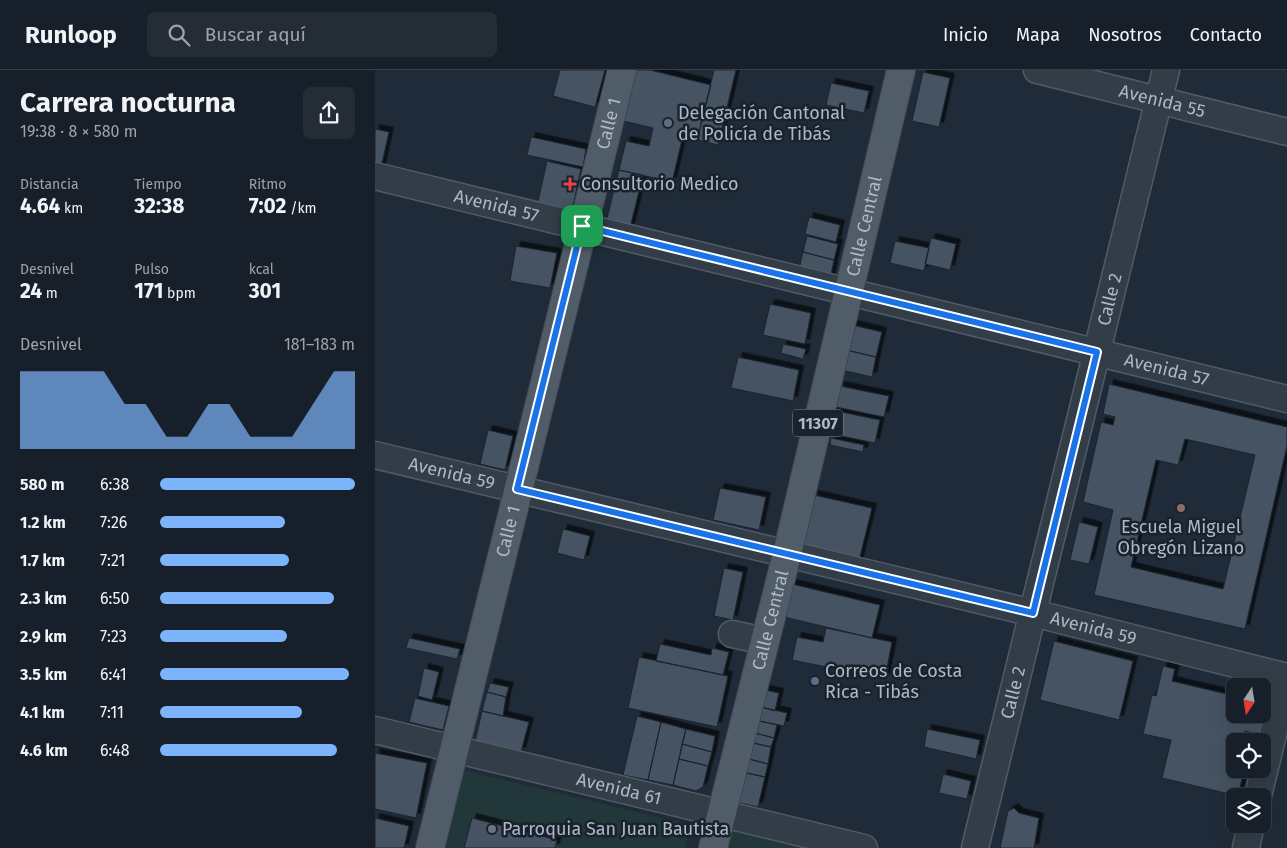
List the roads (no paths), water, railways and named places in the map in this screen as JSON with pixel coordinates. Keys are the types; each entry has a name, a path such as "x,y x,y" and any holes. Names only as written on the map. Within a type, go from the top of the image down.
{"main road":[{"name":"Calle 1","path":"430,848 517,489 622,70"},
{"name":"Calle Central","path":"713,848 787,554 901,70"}],"street":[{"name":"Avenida 55","path":"1037,70 1287,132"},
{"name":"Calle 2","path":"975,848 1165,70"},
{"name":"Avenida 57","path":"375,176 1287,399"},
{"name":"Avenida 59","path":"375,455 1033,613 1287,677"},
{"path":"732,634 765,641"},
{"path":"1260,788 1287,677"},
{"name":"Avenida 61","path":"375,730 865,848"},
{"path":"1245,848 1249,833"}],"place":[{"name":"Delegación Cantonal de Policía de Tibás","path":"668,123"},
{"name":"Consultorio Medico","path":"570,184"},
{"name":"Escuela Miguel Obregón Lizano","path":"1181,508"},
{"name":"Correos de Costa Rica - Tibás","path":"815,681"},
{"name":"Parroquia San Juan Bautista","path":"492,829"}]}
